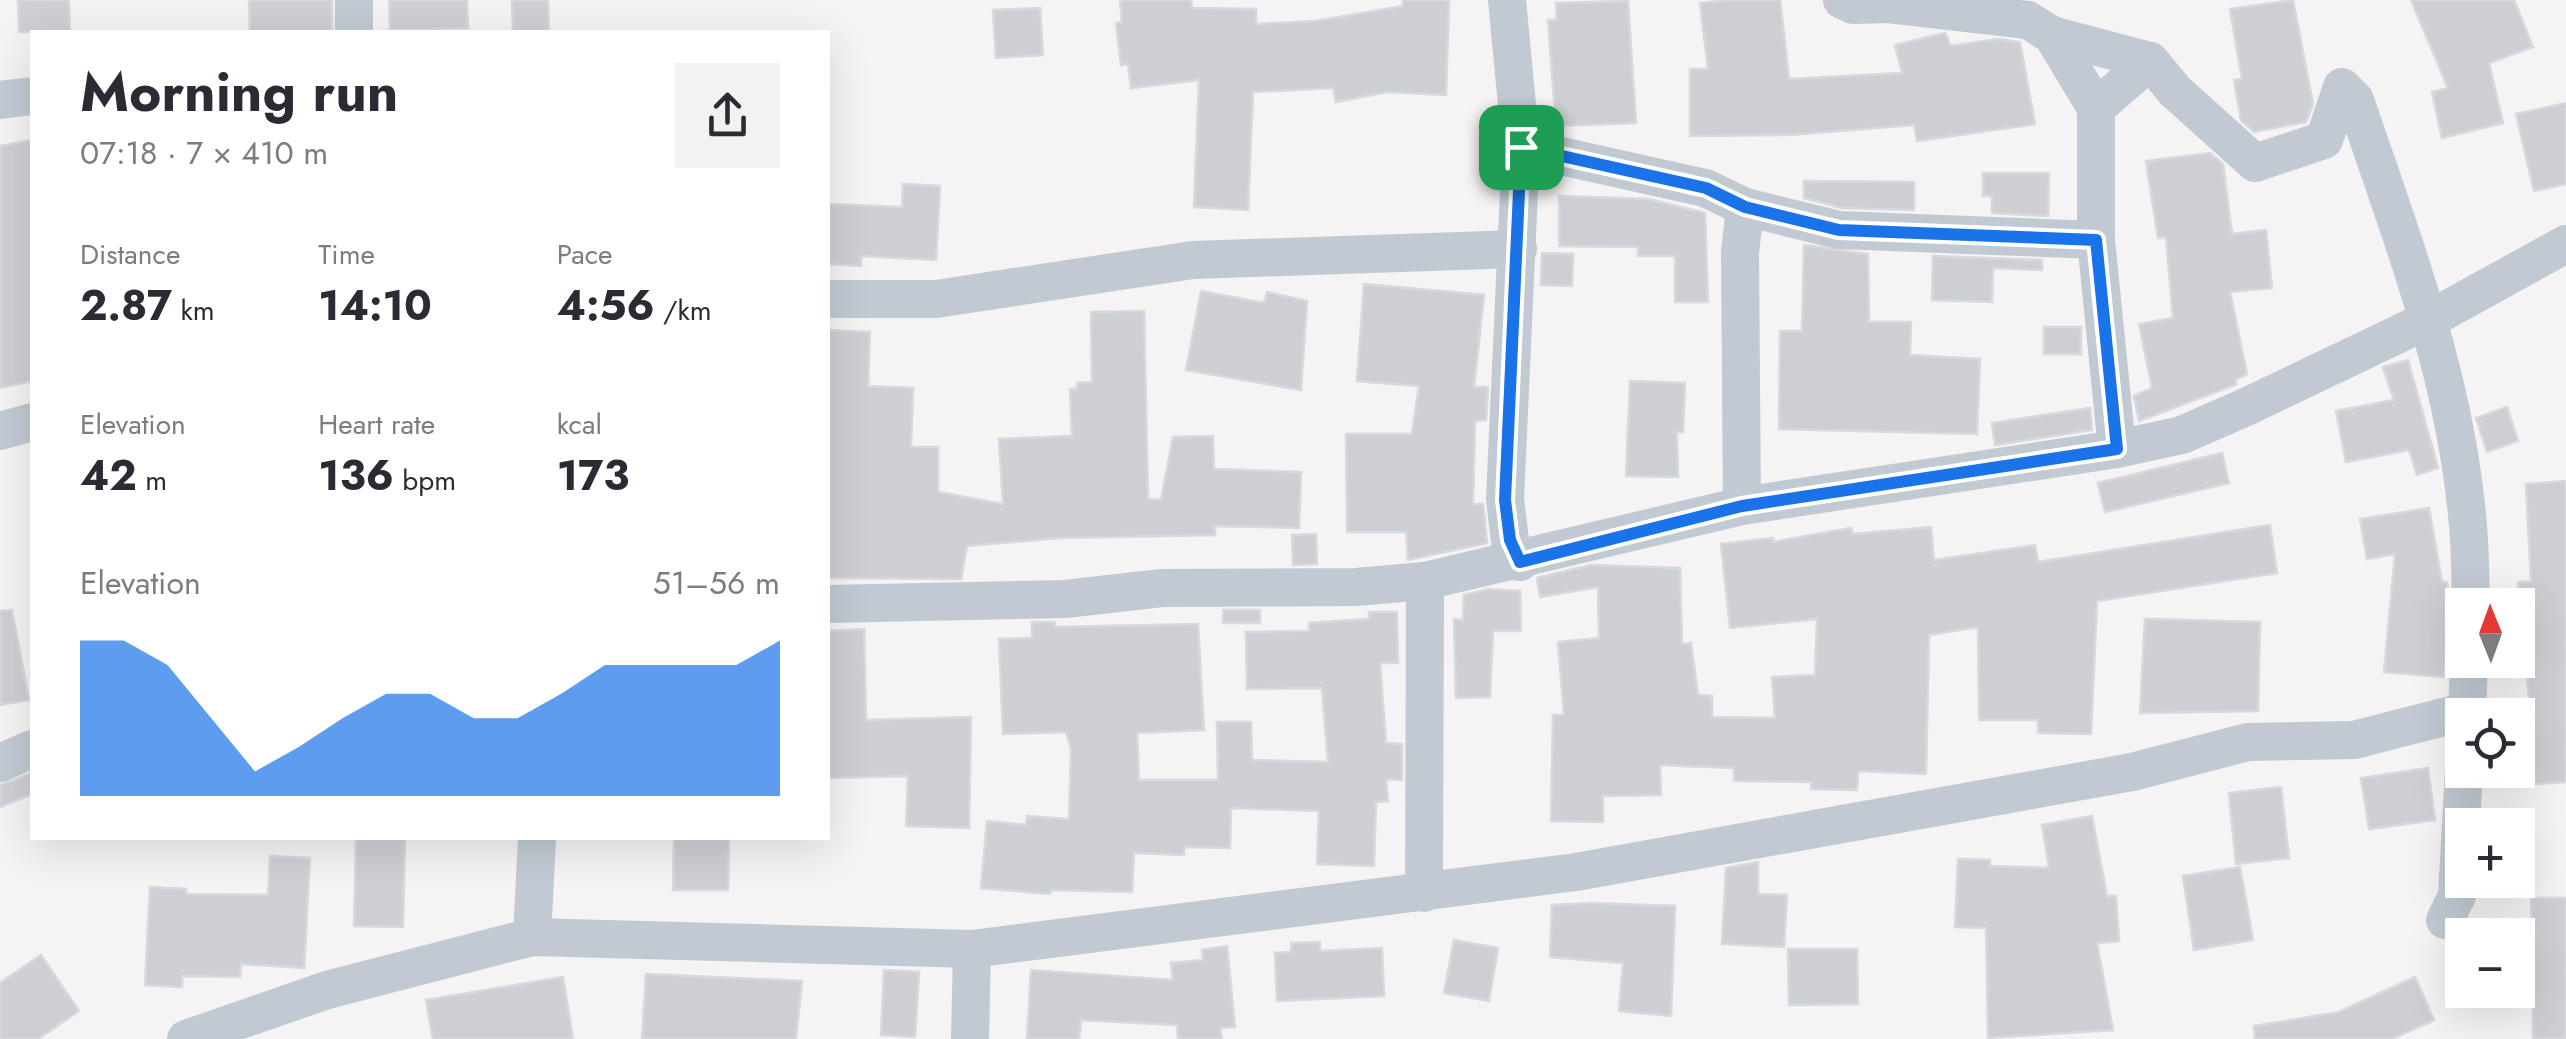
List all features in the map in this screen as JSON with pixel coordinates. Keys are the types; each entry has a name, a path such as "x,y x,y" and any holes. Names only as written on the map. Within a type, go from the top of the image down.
{"street":[{"path":"354,0 354,30"},
{"path":"1507,0 1521,147 1505,500 1510,540 1520,562"},
{"path":"1842,0 1853,5 1888,4 1960,15 2004,14 2028,20 2052,35 2150,61 2175,91 2255,163 2324,140 2342,87 2356,100 2430,319 2470,508 2470,588"},
{"path":"2052,35 2096,108 2096,240 2117,449"},
{"path":"2096,108 2150,61"},
{"path":"0,100 30,96"},
{"path":"1521,147 1706,188 1745,207 1839,230 2096,240"},
{"path":"1742,506 1740,254 1745,207"},
{"path":"830,604 1026,601 1162,588 1356,587 1425,581 1520,562 1742,506 2117,449 2182,434 2430,319 2566,244"},
{"path":"830,299 936,299 1193,260 1518,249"},
{"path":"0,432 30,423"},
{"path":"1424,894 1425,581"},
{"path":"186,1039 327,990 532,937 972,949 1424,894 1804,833 2132,772 2248,742 2354,740 2445,718"},
{"path":"0,762 30,750"},
{"path":"2447,918 2458,896 2463,788"},
{"path":"532,937 536,840"},
{"path":"970,1039 972,949"}],"building":[{"path":"18,0 69,0 70,30 19,32"},
{"path":"249,0 332,0 332,30 250,30"},
{"path":"389,0 467,0 468,28 390,30"},
{"path":"512,0 548,0 549,30 513,30"},
{"path":"1120,0 1191,0 1192,8 1256,9 1256,24 1316,21 1403,6 1403,0 1449,0 1446,95 1387,92 1336,102 1333,88 1253,92 1248,210 1194,207 1199,80 1131,88 1128,64 1121,65 1116,23 1122,22"},
{"path":"1780,0 1789,79 1902,73 1895,45 1945,33 1951,46 1998,39 2020,42 2035,124 1917,141 1914,125 1789,135 1690,136 1690,69 1708,69 1700,3"},
{"path":"2293,0 2313,104 2306,122 2254,132 2241,120 2234,80 2242,79 2230,9"},
{"path":"2411,0 2514,0 2533,47 2489,63 2503,123 2442,138 2432,92 2448,88"},
{"path":"1628,1 1636,123 1556,126 1548,20 1557,20 1556,3"},
{"path":"1040,8 1043,55 996,58 993,10"},
{"path":"2566,103 2566,184 2534,191 2516,114"},
{"path":"30,140 30,381 0,388 0,146"},
{"path":"2210,153 2223,164 2232,234 2266,230 2272,288 2230,292 2247,374 2235,380 2237,384 2139,421 2134,396 2152,388 2139,324 2173,318 2166,237 2158,238 2146,161"},
{"path":"1983,173 2049,173 2048,216 1992,213 1992,196 1983,196"},
{"path":"1804,181 1914,182 1914,210 1842,208 1804,198"},
{"path":"903,184 940,186 936,260 861,256 861,266 830,264 830,204 902,207"},
{"path":"1559,196 1649,199 1705,213 1708,302 1675,302 1675,256 1638,256 1638,247 1559,246"},
{"path":"1804,245 1868,254 1869,322 1911,322 1910,355 1980,359 1977,434 1779,429 1780,331 1802,331"},
{"path":"1542,253 1573,254 1572,286 1541,285"},
{"path":"1933,256 2042,260 2042,270 1993,268 1992,302 1932,300"},
{"path":"1364,284 1484,295 1474,387 1488,387 1486,420 1475,421 1473,504 1483,504 1487,543 1408,560 1406,532 1347,532 1346,434 1412,434 1419,386 1357,381"},
{"path":"1201,291 1264,303 1267,292 1307,301 1301,390 1186,370"},
{"path":"1144,311 1148,499 1161,500 1173,437 1213,436 1214,469 1301,472 1299,528 1215,526 1215,535 1059,538 967,546 961,579 830,578 830,330 870,332 868,386 913,388 911,447 938,447 938,492 1003,504 999,439 1072,436 1070,389 1077,389 1077,383 1092,382 1091,312"},
{"path":"2044,327 2081,327 2081,354 2044,354"},
{"path":"2408,360 2438,468 2417,475 2409,450 2346,462 2336,411 2394,400 2383,367"},
{"path":"1630,381 1685,383 1683,432 1677,432 1678,477 1626,476"},
{"path":"2507,407 2518,441 2487,452 2476,418"},
{"path":"2090,408 2092,430 1995,445 1992,423"},
{"path":"2222,453 2229,483 2105,512 2098,483"},
{"path":"2566,481 2566,782 2535,784 2535,698 2529,698 2527,678 2535,678 2535,588 2518,588 2518,582 2531,582 2526,484"},
{"path":"2429,508 2442,582 2447,582 2448,588 2444,677 2384,672 2395,554 2367,559 2360,519"},
{"path":"2270,525 2277,573 2097,601 2091,734 2038,733 2038,720 1979,720 1978,627 1929,635 1926,774 1858,771 1857,790 1811,789 1811,782 1734,781 1734,768 1660,765 1661,795 1603,796 1603,822 1551,821 1553,715 1564,715 1558,642 1599,638 1598,587 1540,597 1537,578 1591,565 1680,568 1682,644 1691,643 1698,695 1712,696 1712,717 1775,718 1772,677 1815,675 1817,619 1730,628 1721,544 1773,538 1773,542 1851,528 1853,534 1931,527 1934,560 2035,545 2038,562"},
{"path":"1316,534 1317,564 1293,565 1292,535"},
{"path":"1489,589 1520,591 1521,631 1493,631 1490,697 1456,698 1454,619 1463,620 1464,595"},
{"path":"12,610 29,700 0,705 0,611"},
{"path":"1223,610 1260,610 1260,623 1223,623"},
{"path":"1369,612 1397,612 1398,663 1380,663 1386,743 1402,744 1402,780 1386,779 1388,801 1376,802 1374,866 1317,864 1319,811 1231,808 1230,848 1184,847 1184,855 1134,853 1132,892 1051,890 1050,894 981,888 987,821 1026,825 1027,816 1069,819 1071,750 1066,732 1003,734 999,639 1032,638 1032,622 1055,622 1055,627 1198,624 1204,730 1137,733 1139,780 1218,780 1217,722 1251,722 1252,760 1328,762 1322,688 1247,689 1246,632 1309,631 1309,623 1369,619"},
{"path":"2145,619 2260,622 2258,711 2140,713"},
{"path":"864,629 866,720 971,717 969,828 906,826 908,776 830,778 830,631"},
{"path":"2428,768 2435,820 2369,829 2361,778"},
{"path":"30,774 30,795 0,807 0,785"},
{"path":"2281,787 2289,858 2236,864 2229,793"},
{"path":"2092,816 2107,896 2116,896 2119,941 2097,943 2113,1030 1988,1038 1986,928 1955,927 1958,859 1990,860 1990,866 2049,868 2042,825"},
{"path":"356,840 405,840 403,927 354,926"},
{"path":"674,840 729,840 728,890 673,890"},
{"path":"270,856 310,858 304,968 241,964 240,977 182,976 182,987 145,985 150,887 186,889 186,894 268,895"},
{"path":"1758,862 1758,894 1787,895 1784,947 1722,944 1726,868"},
{"path":"2240,867 2253,940 2194,950 2183,876"},
{"path":"2531,898 2566,898 2566,1039 2533,1039 2535,918 2531,918"},
{"path":"1552,905 1675,906 1671,1016 1619,1011 1623,963 1550,957"},
{"path":"1454,940 1498,948 1489,1001 1444,993"},
{"path":"1320,942 1320,951 1382,948 1384,996 1277,1001 1275,953 1291,952 1291,943"},
{"path":"1227,946 1235,1027 1220,1028 1222,1039 1178,1039 1177,1025 1081,1020 1079,1039 1027,1039 1031,970 1173,980 1171,963 1203,960 1202,950"},
{"path":"1788,949 1857,949 1858,1004 1789,1005"},
{"path":"41,955 79,1011 38,1039 0,1039 0,983"},
{"path":"884,970 919,972 915,1037 881,1035"},
{"path":"646,974 802,981 796,1039 642,1039"},
{"path":"563,977 573,1039 433,1039 426,1000"},
{"path":"2415,977 2434,1020 2392,1039 2255,1039 2254,1026 2339,1012"}],"route":[{"path":"1521,147 1706,188 1745,207 1839,230 2096,240 2117,449 1742,506 1520,562 1510,540 1505,450 1521,147"}]}
